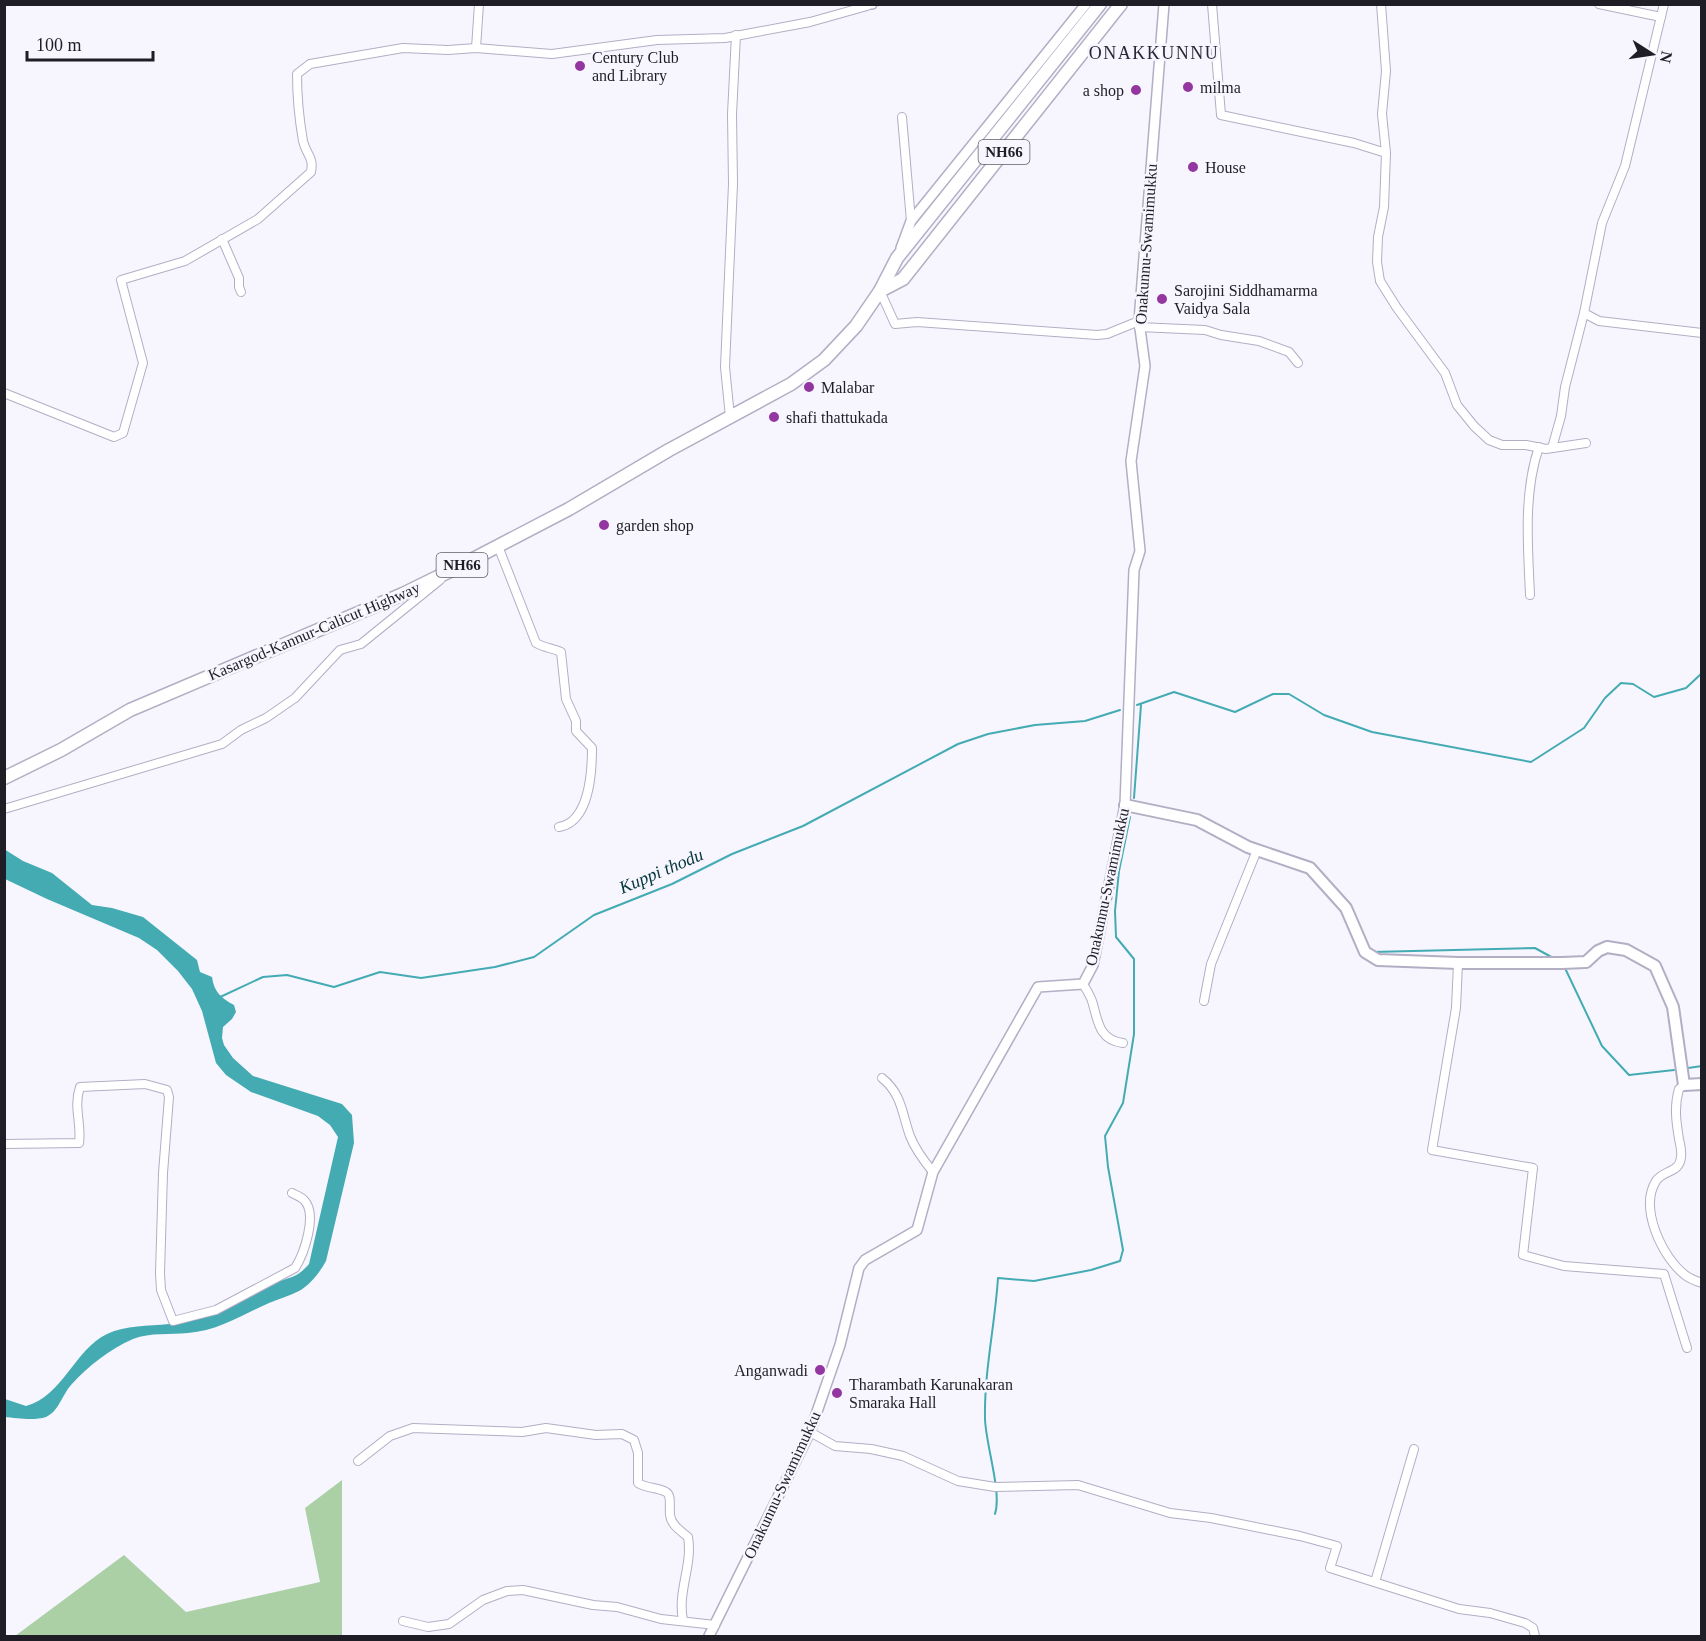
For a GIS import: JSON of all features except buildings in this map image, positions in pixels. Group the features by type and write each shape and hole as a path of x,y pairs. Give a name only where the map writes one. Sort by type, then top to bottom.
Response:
{"highway":[{"name":"Kasargod-Kannur-Calicut Highway","path":"4,778 61,750 130,710 403,594 456,568 569,509 669,450 791,384 824,360 856,326 880,291 897,258 1100,4"},
{"name":"Kasargod-Kannur-Calicut Highway","path":"880,291 903,279 1121,4"}],"main road":[{"path":"1125,805 1197,820 1257,850 1310,868 1346,908 1365,952 1378,960 1458,963 1586,962 1598,951 1607,947 1626,950 1655,966 1672,1007 1684,1085 1701,1084"}],"street":[{"path":"476,48 479,4"},
{"path":"897,258 911,221 1086,4"},
{"name":"Onakunnu-Swamimukku","path":"709,1636 810,1432 840,1345 859,1268 865,1260 917,1230 933,1172 1038,987 1083,984 1093,965 1125,805 1134,570 1140,551 1131,461 1145,366 1139,324 1164,4"},
{"path":"1212,4 1221,115 1386,153"},
{"path":"1381,4 1386,71 1382,114 1386,153 1384,207 1378,237 1377,262 1380,281 1445,373 1457,405 1489,440 1502,445 1551,448 1586,442"},
{"path":"1599,4 1661,17"},
{"path":"1551,448 1561,416 1565,387 1584,313 1602,223 1625,166 1664,4"},
{"path":"4,393 114,437 123,433 143,363 121,280 185,261 258,219 311,172 313,162 304,145 297,106 297,74 310,64 403,48 448,50 476,48 552,54 657,40 725,38 810,22 868,5"},
{"path":"730,417 725,367 733,184 732,114 736,35"},
{"path":"902,117 911,221"},
{"path":"222,239 239,278 241,292"},
{"path":"880,291 895,324 917,322 1097,335 1139,324 1205,330 1259,341 1290,352 1298,363"},
{"path":"1584,313 1599,321 1701,333"},
{"path":"1530,595 1528,550 1530,508 1533,467 1539,447"},
{"path":"498,546 536,643 561,652 566,699 576,721 576,731 592,748 585,801 579,814 568,825 559,827"},
{"path":"4,809 222,744 241,729 266,718 295,698 340,650 361,644 456,568"},
{"path":"1204,1001 1210,964 1257,850"},
{"path":"1458,963 1456,1008 1432,1150 1533,1168 1523,1256 1564,1266 1664,1274 1687,1348"},
{"path":"1083,984 1091,999 1097,1025 1102,1033 1116,1042 1123,1043"},
{"path":"882,1078 895,1091 911,1138 933,1172"},
{"path":"4,1144 79,1143 77,1095 80,1087 145,1084 167,1090 169,1097 163,1173 160,1273 161,1290 173,1321 216,1310 295,1268 302,1257 311,1215 306,1202 292,1193"},
{"path":"1684,1085 1679,1089 1676,1106 1681,1157 1678,1166 1658,1177 1652,1189 1651,1217 1659,1239 1673,1262 1685,1275 1701,1283"},
{"path":"358,1461 390,1436 413,1428 522,1432 546,1428 596,1435 622,1434 634,1440 638,1453 636,1468 638,1483 669,1495 670,1517 674,1525 688,1537 689,1557 680,1607 683,1620"},
{"path":"810,1432 835,1446 871,1449 903,1456 958,1481 995,1487 1078,1485 1170,1513 1211,1518 1337,1546 1330,1568 1459,1609 1490,1613 1525,1623 1533,1628 1535,1636"},
{"path":"1375,1582 1414,1449"},
{"path":"403,1621 429,1627 449,1624 483,1600 507,1591 523,1590 593,1605 617,1607 662,1619 715,1625"}],"green space":[{"path":"342,1480 342,1636 15,1636 124,1555 186,1612 320,1582 305,1508"}],"water":[{"path":"4,849 23,861 52,873 92,905 143,917 197,960 200,972 212,977 214,987 219,994 234,1005 236,1012 223,1027 222,1038 233,1058 253,1076 342,1104 352,1115 354,1143 326,1261 307,1285 295,1293 210,1329 199,1332 147,1335 124,1343 85,1371 71,1385 50,1414 36,1419 5,1417 5,1399 26,1406 39,1401 50,1393 96,1341 107,1334 129,1327 169,1324 198,1318 293,1277 304,1269 309,1264 338,1137 330,1125 318,1116 251,1092 226,1075 216,1063 202,1011 192,989 178,971 157,950 139,938 5,879"}],"waterway":[{"path":"1137,705 1174,692 1235,712 1273,694 1289,694 1324,715 1372,732 1531,762 1584,728 1605,698 1621,683 1633,684 1654,697 1686,688 1702,673"},
{"path":"1134,798 1141,705"},
{"name":"Kuppi thodu","path":"218,998 263,977 287,975 334,987 380,972 421,978 495,967 534,957 594,915 672,884 732,854 803,826 958,744 988,734 1035,725 1085,721 1120,710"},
{"path":"995,1514 997,1494 986,1430 985,1401 998,1278 1034,1281 1091,1270 1120,1261 1123,1250 1108,1167 1105,1136 1123,1103 1134,1034 1134,959 1116,937 1115,911 1119,871 1130,817"},
{"path":"1372,952 1535,948 1555,959"},
{"path":"1564,966 1602,1046 1629,1075 1674,1070"},
{"path":"1688,1068 1702,1066"}],"place":[{"name":"Century Club and Library","path":"580,66"},
{"name":"milma","path":"1188,87"},
{"name":"a shop","path":"1136,90"},
{"name":"House","path":"1193,167"},
{"name":"Sarojini Siddhamarma Vaidya Sala","path":"1162,299"},
{"name":"Malabar","path":"809,387"},
{"name":"shafi thattukada","path":"774,417"},
{"name":"garden shop","path":"604,525"},
{"name":"Anganwadi","path":"820,1370"},
{"name":"Tharambath Karunakaran Smaraka Hall","path":"837,1393"}],"district":[{"name":"ONAKKUNNU","path":"1154,53"}]}
